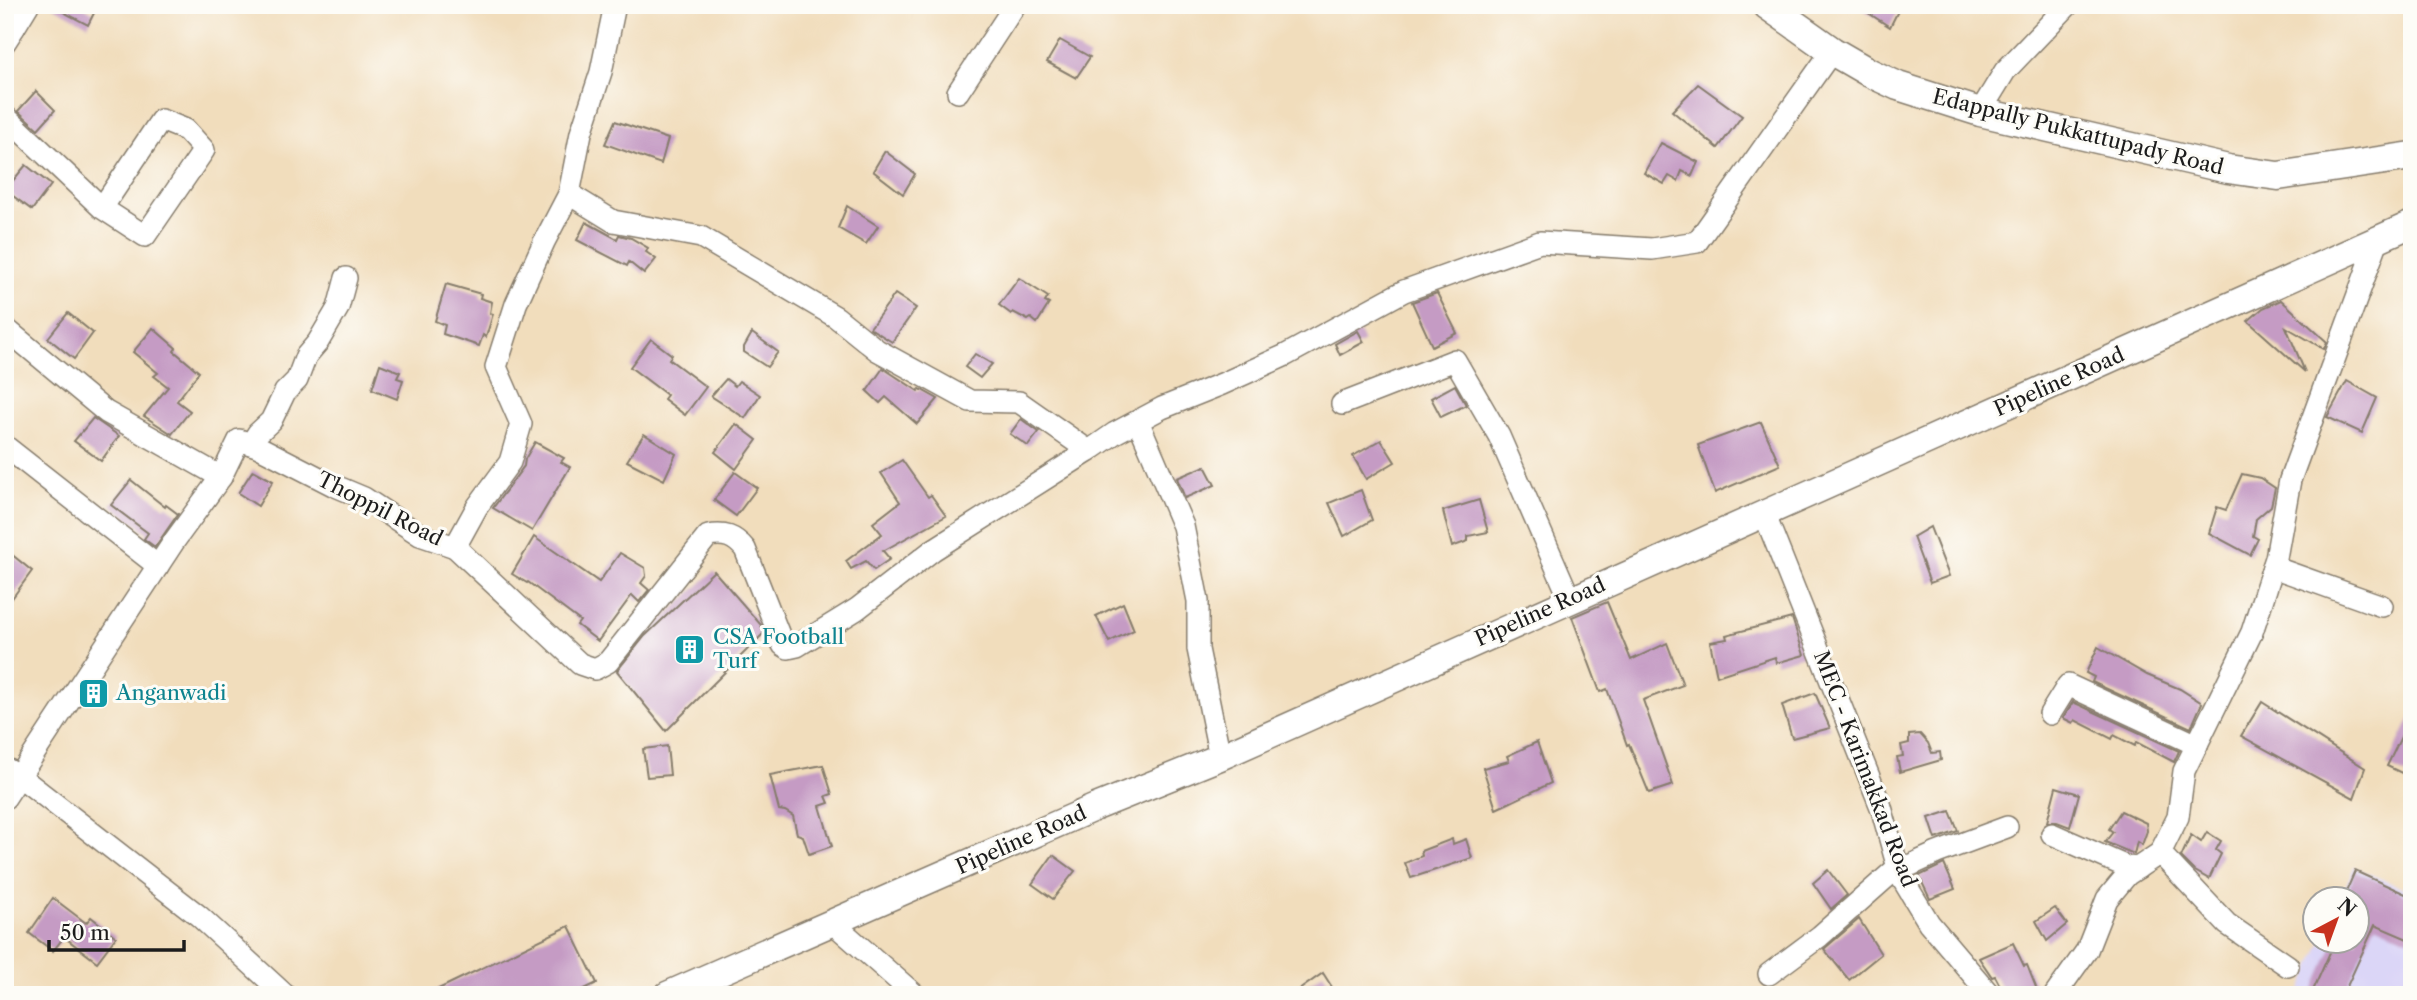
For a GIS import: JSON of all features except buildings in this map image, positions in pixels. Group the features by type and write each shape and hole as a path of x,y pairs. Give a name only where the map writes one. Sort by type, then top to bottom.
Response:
{"main road":[{"name":"Edappally Pukkattupady Road","path":"1768,5 1832,51 1870,73 1898,86 1980,112 2266,175 2299,174 2412,156"}],"street":[{"path":"8,30 28,5"},
{"name":"Thoppil Road","path":"251,444 364,498 420,535 455,547 477,507 510,462 521,424 496,367 516,304 569,194 581,133 601,72 615,5"},
{"path":"958,92 1015,5"},
{"path":"1980,112 2005,71 2068,5"},
{"path":"455,547 580,664 596,669 608,662 708,536 722,533 737,539 745,549 783,645 788,648 797,646 856,609 933,550 1138,421 1286,355 1404,291 1540,242 1652,249 1697,242 1832,51"},
{"path":"5,116 102,208 145,236 204,150 186,130 161,120 102,208"},
{"path":"569,194 613,221 701,237 836,317 877,350 970,401 1019,402 1089,451"},
{"name":"Pipeline Road","path":"667,995 1096,807 1220,757 2412,224"},
{"path":"2055,995 2087,950 2107,898 2127,875 2160,853 2178,817 2184,771 2252,632 2273,567 2290,480 2378,240"},
{"path":"5,798 12,772 76,694 158,566 221,477 239,440 251,444 258,433 268,426 285,392 297,380 306,356 318,342 338,308 346,278"},
{"path":"5,328 106,412 221,477"},
{"path":"1342,404 1455,359 1499,436 1570,599"},
{"path":"1138,421 1183,526 1198,601 1198,649 1220,757"},
{"path":"5,446 158,566"},
{"name":"MEC - Karimakkad Road","path":"1764,513 1881,807 1900,875 1929,923 1990,995"},
{"path":"2273,567 2382,606"},
{"path":"2050,714 2068,685 2197,745"},
{"path":"12,772 199,916 285,995"},
{"path":"1769,974 1820,936 1898,867 1911,865 2007,827"},
{"path":"2052,834 2127,867 2138,868"},
{"path":"2160,853 2227,924 2288,966"},
{"path":"833,923 915,995"}],"shaded area":[{"path":"2354,867 2412,892 2412,995 2299,995 2316,954 2372,954 2372,884 2346,884"}],"place":[{"name":"CSA Football Turf","path":"690,649"},
{"name":"Anganwadi","path":"93,693"}]}
